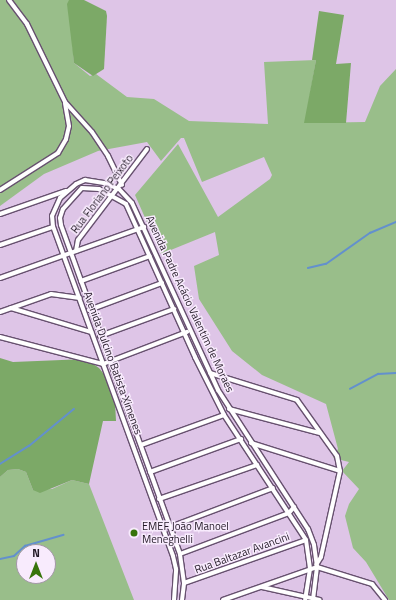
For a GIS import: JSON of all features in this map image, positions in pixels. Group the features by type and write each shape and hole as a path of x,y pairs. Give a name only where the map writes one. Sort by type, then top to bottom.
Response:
{"street":[{"path":"9,0 27,24 65,102 92,132 108,156 120,187"},
{"path":"0,190 58,153 66,139 69,126 65,102"},
{"name":"Rua Floriano Peixoto","path":"76,251 78,240 114,195 147,149"},
{"path":"0,214 66,190 85,180 120,187"},
{"name":"Avenida Padre Acácio Valentim de Moraes","path":"120,187 132,202 218,390 250,443 294,507 312,537 316,566 314,599"},
{"name":"Avenida Dulcino Batista Ximenes","path":"114,195 94,188 82,188 68,203 60,218 90,310 180,554 184,583 182,600"},
{"name":"Avenida Dulcino Batista Ximenes","path":"66,190 56,206 53,227 173,556 176,569 174,600"},
{"name":"Avenida Padre Acácio Valentim de Moraes","path":"114,195 126,204 224,415 306,540 310,569 305,599"},
{"path":"0,245 53,227"},
{"path":"0,278 144,227"},
{"path":"81,281 150,256"},
{"path":"84,311 162,282"},
{"path":"0,312 56,293 80,298"},
{"path":"11,308 91,332"},
{"path":"100,336 174,309"},
{"path":"0,337 103,364 191,331"},
{"path":"210,373 297,400 337,456 340,471 321,557 316,566 223,600"},
{"path":"212,392 218,390"},
{"path":"229,409 320,433"},
{"path":"141,445 224,415"},
{"path":"150,472 241,439"},
{"path":"245,445 250,443 340,471"},
{"path":"159,499 257,465"},
{"path":"170,527 273,488"},
{"path":"180,554 289,513 294,507"},
{"name":"Rua Baltazar Avancini","path":"184,583 306,540"},
{"path":"316,566 372,584 385,600"},
{"path":"262,586 305,599 320,600"}],"green space":[{"path":"0,0 69,0 74,63 90,76 96,74 127,97 154,99 189,121 268,124 264,62 316,60 305,123 365,122 380,86 396,69 396,600 389,600 366,562 353,548 345,516 349,504 359,489 342,471 349,462 333,458 338,449 326,404 262,375 232,351 199,299 194,266 219,255 215,232 161,254 135,195 178,144 218,217 270,179 272,175 264,157 202,182 184,138 181,138 161,161 147,142 98,151 44,174 0,206"},
{"path":"69,0 84,0 106,11 104,69 93,76 74,63 67,4"},
{"path":"319,11 344,15 336,64 351,63 346,123 304,123 316,60 312,60"},
{"path":"0,358 13,362 86,359 99,368 107,378 115,402 116,421 103,421 89,484 72,480 40,493 33,490 26,472 18,469 8,470 0,477"},
{"path":"18,469 26,472 33,490 52,489 72,480 89,484 134,600 0,600 0,477 8,470"}],"waterway":[{"path":"308,268 326,264 370,233 396,222"},
{"path":"350,389 378,374 396,373"},
{"path":"0,464 29,446 74,409"},
{"path":"0,559 14,556 25,546 63,535"}],"place":[{"name":"EMEF João Manoel Meneghelli","path":"134,533"}]}
